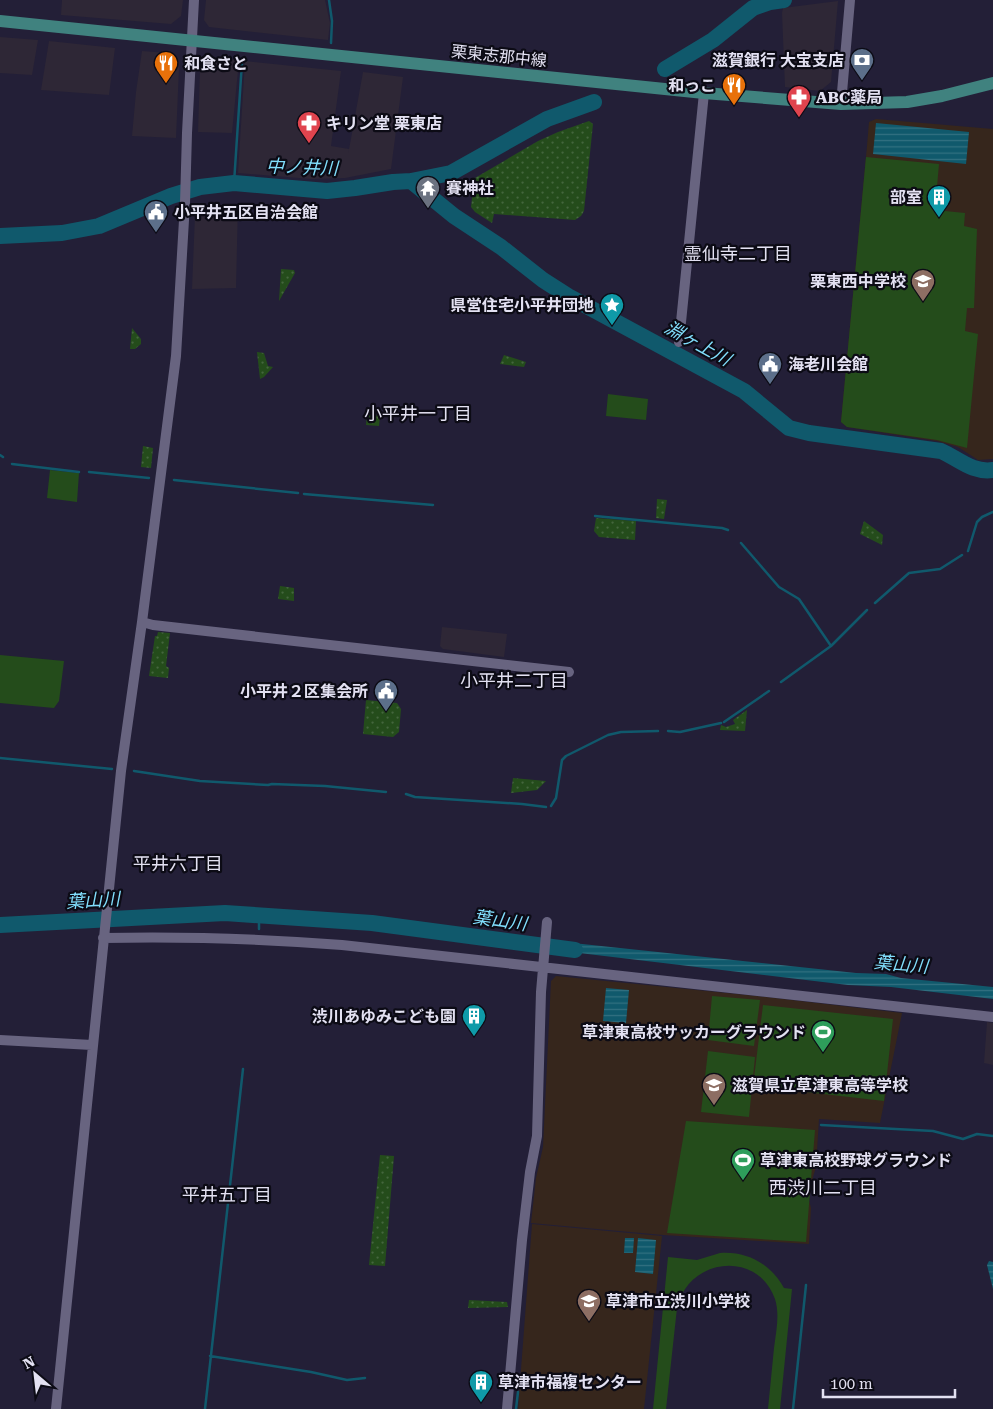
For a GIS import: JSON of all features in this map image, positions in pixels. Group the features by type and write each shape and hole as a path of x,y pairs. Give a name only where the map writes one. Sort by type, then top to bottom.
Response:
{"main road":[{"name":"栗東志那中線","path":"0,22 704,93 841,104 907,102 942,96 993,83"}],"street":[{"path":"56,1409 121,771 176,356 194,0"},
{"path":"841,104 850,0"},
{"path":"679,342 704,93"},
{"path":"142,622 153,625 284,641 568,672"},
{"path":"506,1409 522,1240 530,1172 537,1136 541,992 547,925"},
{"path":"104,938 262,939 342,945 544,964 993,1017"},
{"path":"0,1040 92,1046"}],"shaded area":[{"path":"62,0 183,0 181,16 171,24 61,15"},
{"path":"206,0 325,0 330,23 328,40 209,27 204,20"},
{"path":"838,1 831,82 820,91 785,87 783,8"},
{"path":"0,37 38,40 32,75 0,73"},
{"path":"49,41 115,48 109,95 41,90"},
{"path":"142,51 168,53 179,68 176,138 132,136"},
{"path":"215,58 239,60 232,133 198,132 200,70"},
{"path":"245,61 341,71 331,146 349,149 348,155 363,72 403,77 391,169 345,178 311,179 238,173"},
{"name":"栗東西中学校","path":"876,119 993,129 993,459 978,460 958,447 937,441 847,427 841,422 869,122"},
{"path":"238,204 236,288 192,289 195,215 218,206"},
{"path":"442,627 507,634 504,657 443,649 440,646"},
{"name":"滋賀県立草津東高等学校","path":"556,976 902,1013 880,1123 819,1119 816,1167 809,1200 811,1208 809,1244 663,1235 531,1223 536,1178 543,1147 551,981"},
{"path":"987,1022 993,1023 993,1065 984,1063"},
{"name":"草津市立渋川小学校","path":"532,1224 662,1236 644,1409 518,1409"}],"green space":[{"path":"589,121 593,124 584,211 581,216 575,220 494,214 492,223 475,212 471,207 475,178 538,141"},
{"name":"栗東西中学校","path":"866,157 939,164 935,210 965,213 964,226 977,229 974,308 967,308 965,331 978,334 967,448 937,440 847,427 841,422"},
{"path":"281,269 294,270 295,273 279,301"},
{"path":"132,328 141,339 141,344 135,349 130,349"},
{"path":"257,352 264,353 268,366 273,367 260,379"},
{"path":"504,355 526,362 524,367 500,364"},
{"path":"608,394 648,399 646,420 606,416"},
{"path":"367,414 380,416 379,426 366,425"},
{"path":"143,446 153,448 151,468 141,467"},
{"path":"50,470 79,473 77,502 47,498"},
{"path":"657,499 667,500 664,519 656,518"},
{"path":"596,518 636,521 635,540 599,537 594,531"},
{"path":"864,521 883,535 882,545 860,534"},
{"path":"280,586 294,588 294,601 278,599"},
{"path":"158,632 170,633 166,666 169,668 168,678 149,676 155,636 157,636"},
{"path":"0,655 64,661 59,701 54,708 0,703"},
{"path":"366,700 397,703 401,709 399,732 393,737 363,734"},
{"path":"747,710 745,731 720,730 721,725 726,727 735,724 733,720"},
{"path":"513,778 546,781 537,790 511,793"},
{"path":"712,996 760,1000 754,1046 708,1040"},
{"name":"草津東高校サッカーグラウンド","path":"763,1005 893,1019 884,1101 753,1086"},
{"path":"708,1051 755,1057 749,1117 701,1112"},
{"name":"草津東高校野球グラウンド","path":"686,1121 815,1130 806,1242 667,1233"},
{"path":"380,1155 394,1156 385,1266 369,1265"},
{"path":"720,1253 740,1254 757,1261 772,1272 784,1288 792,1289 780,1409 768,1409 777,1324 775,1299 766,1283 754,1272 739,1267 723,1266 708,1270 694,1278 684,1291 677,1308 666,1409 653,1409 668,1257 697,1260"},
{"path":"469,1300 507,1302 508,1307 468,1308"}],"water":[{"path":"876,123 969,132 966,164 873,154"},
{"path":"554,941 856,973 886,974 901,978 993,987 993,999 891,987 848,985 554,950"},
{"path":"606,988 629,990 626,1023 603,1021"},
{"path":"625,1238 634,1238 633,1253 624,1253"},
{"path":"638,1238 656,1240 653,1274 635,1272"},
{"path":"989,1261 993,1262 993,1289 987,1265"}],"waterway":[{"path":"329,0 332,21 331,43"},
{"name":"中ノ井川","path":"665,69 713,40 753,8 770,2 784,0"},
{"path":"234,183 242,62"},
{"name":"中ノ井川","path":"0,236 62,233 99,226 171,196 200,187 234,183 327,191 411,181 451,173 547,119 594,102"},
{"name":"淵ヶ上川","path":"411,181 454,216 501,247 543,280 568,296 744,391 789,428 809,433 941,451 966,465 979,469 993,470"},
{"path":"12,464 79,472"},
{"path":"89,472 149,478"},
{"path":"174,480 298,493"},
{"path":"304,494 433,505"},
{"path":"968,551 977,522 982,517 993,512"},
{"path":"595,516 728,530"},
{"path":"741,543 779,587 799,599 831,646 867,610"},
{"path":"875,603 909,573 940,569 962,555"},
{"path":"781,682 831,646"},
{"path":"724,722 769,691"},
{"path":"668,731 680,732 721,723"},
{"path":"551,806 556,798 562,760 566,756 608,735 621,732 658,731"},
{"path":"0,758 112,769"},
{"path":"134,771 200,781 325,786 386,792"},
{"path":"406,794 415,797 546,807"},
{"name":"葉山川","path":"0,925 225,913 372,923 575,950"},
{"path":"259,916 259,929"},
{"path":"205,1409 243,1069"},
{"path":"821,1125 933,1131 963,1139 977,1134 993,1136"},
{"path":"793,1409 806,1285"},
{"path":"210,1356 311,1372 347,1380 365,1378"},
{"path":"516,1409 518,1392"}],"place":[{"name":"滋賀銀行 大宝支店","path":"862,81"},
{"name":"和食さと","path":"166,84"},
{"name":"和っこ","path":"734,106"},
{"name":"ABC薬局","path":"799,118"},
{"name":"キリン堂 栗東店","path":"309,144"},
{"name":"賽神社","path":"428,209"},
{"name":"部室","path":"939,218"},
{"name":"小平井五区自治会館","path":"156,233"},
{"name":"栗東西中学校","path":"923,302"},
{"name":"県営住宅小平井団地","path":"612,326"},
{"name":"海老川会館","path":"770,385"},
{"name":"小平井２区集会所","path":"386,712"},
{"name":"渋川あゆみこども園","path":"474,1037"},
{"name":"草津東高校サッカーグラウンド","path":"823,1053"},
{"name":"滋賀県立草津東高等学校","path":"714,1106"},
{"name":"草津東高校野球グラウンド","path":"743,1181"},
{"name":"草津市立渋川小学校","path":"589,1322"},
{"name":"草津市福複センター","path":"481,1403"}],"district":[{"name":"霊仙寺二丁目","path":"738,253"},
{"name":"小平井一丁目","path":"418,413"},
{"name":"小平井二丁目","path":"514,680"},
{"name":"平井六丁目","path":"178,863"},
{"name":"西渋川二丁目","path":"823,1187"},
{"name":"平井五丁目","path":"227,1194"}]}
